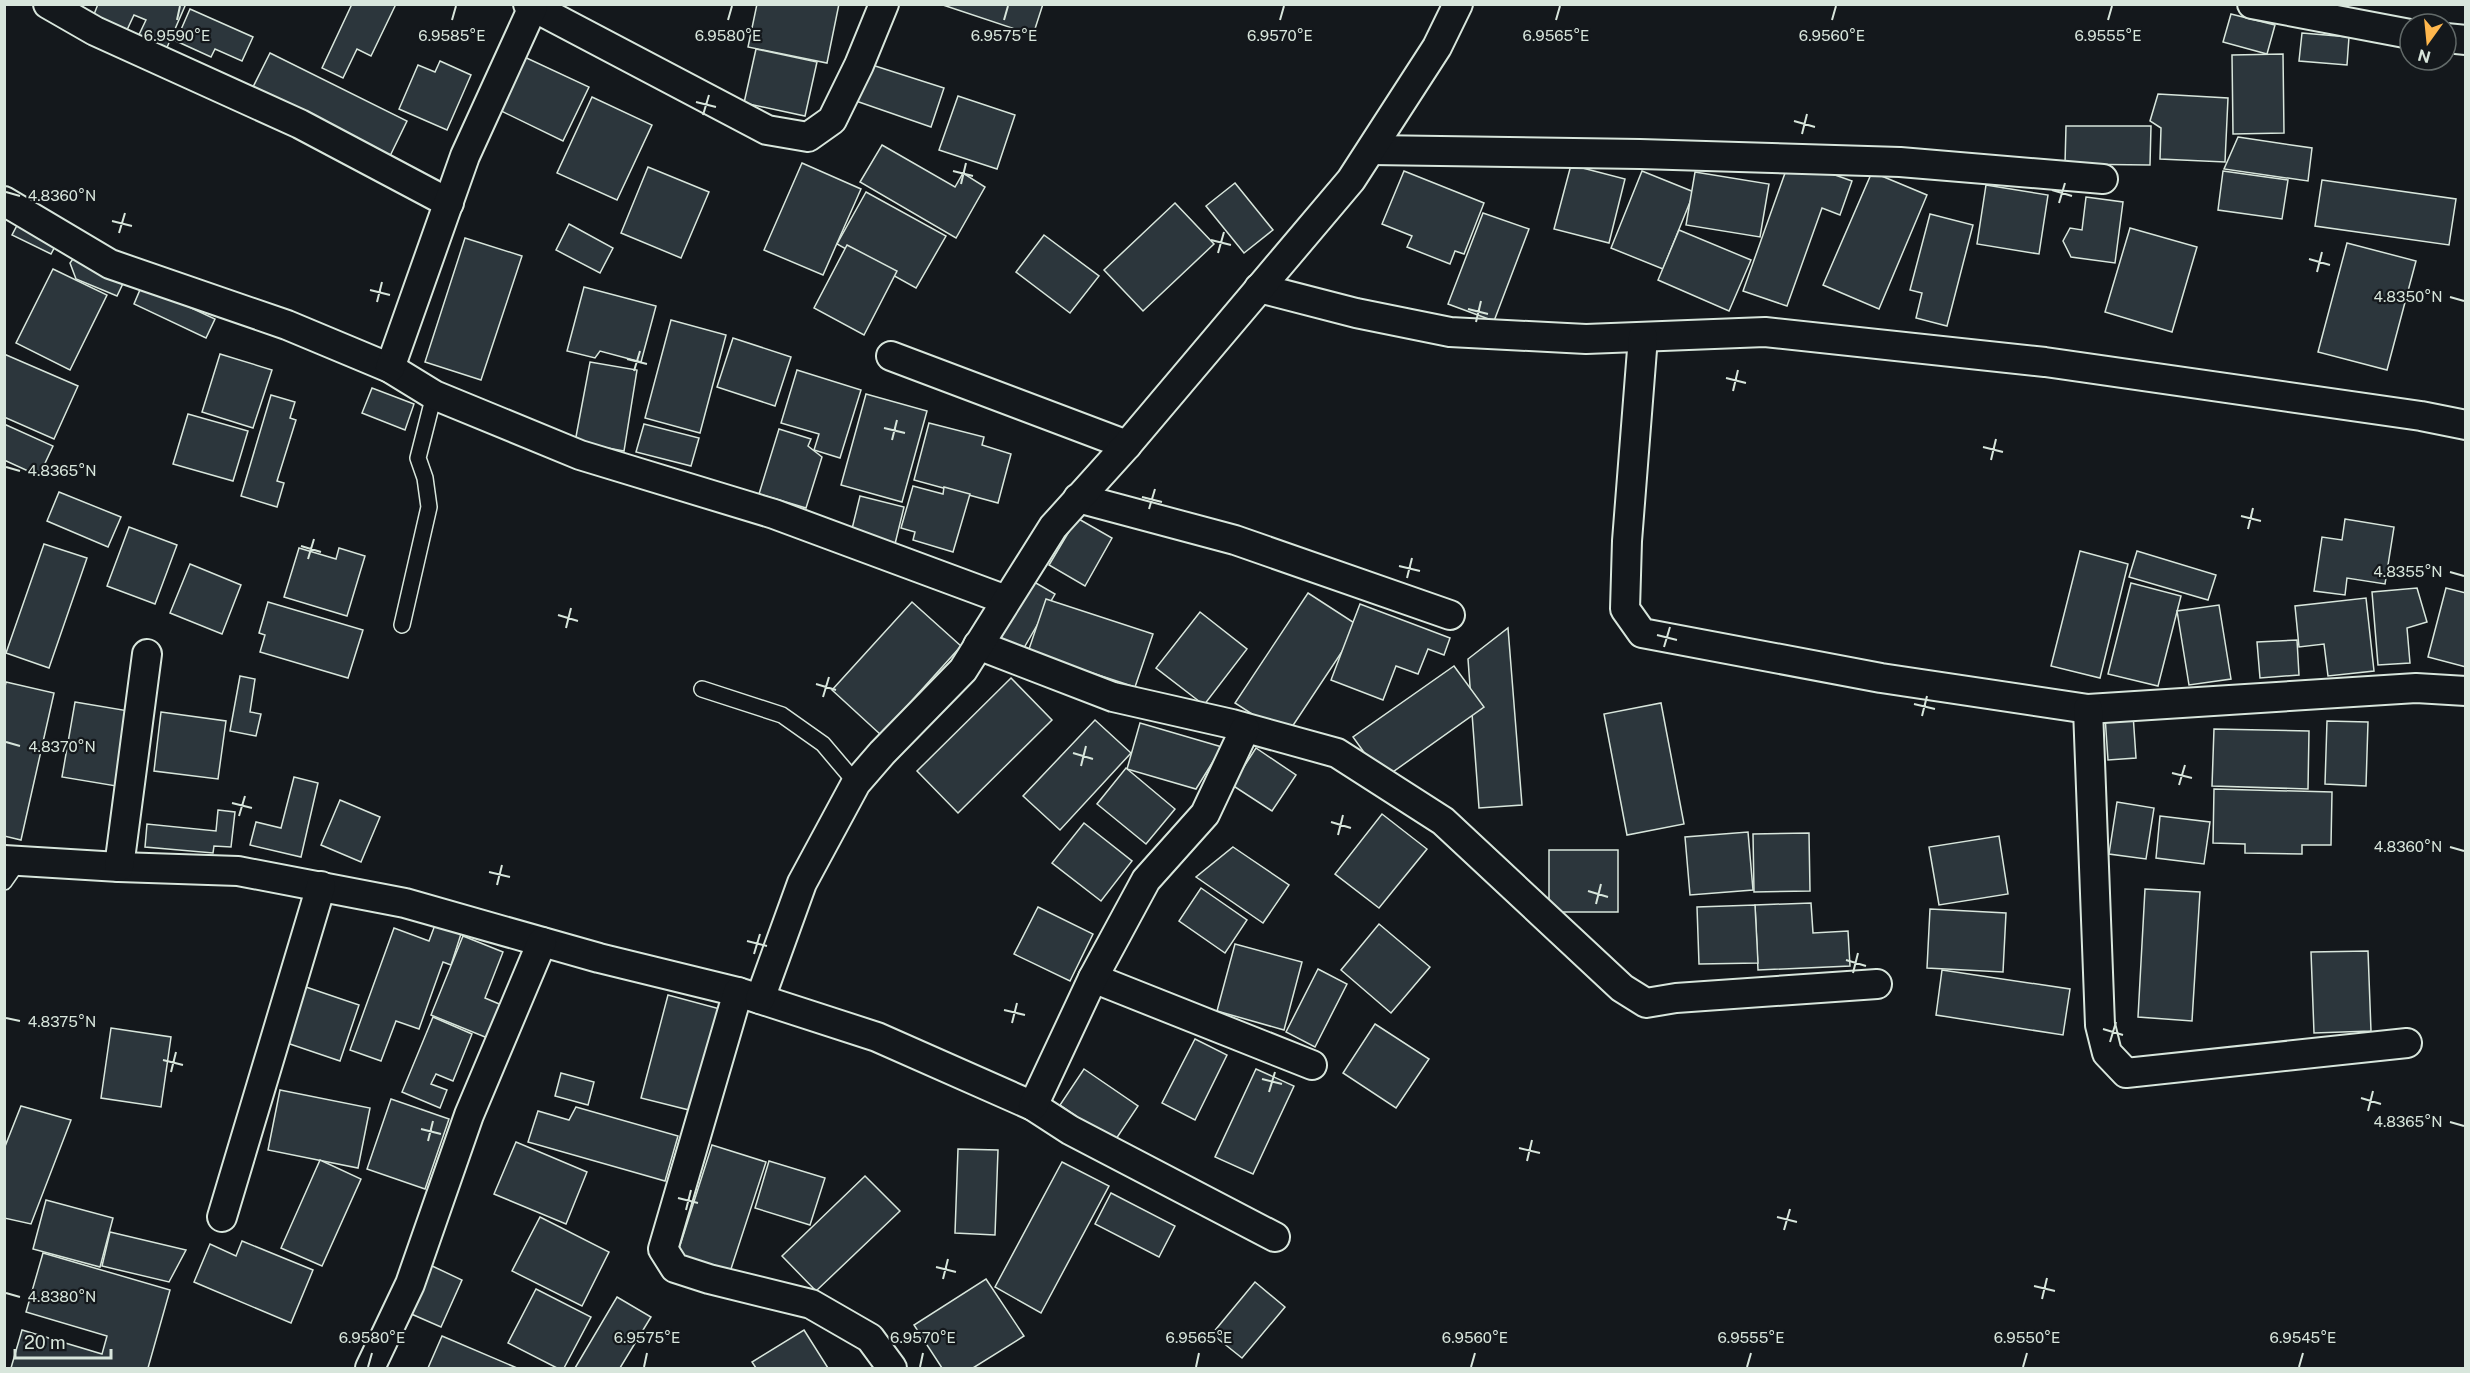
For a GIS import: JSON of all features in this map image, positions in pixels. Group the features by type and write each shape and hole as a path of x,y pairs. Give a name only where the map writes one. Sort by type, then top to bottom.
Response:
{"street":[{"path":"48,4 95,31 300,124 449,202"},
{"path":"390,368 465,156 530,6 767,130 808,137 832,120 860,65 884,4"},
{"path":"892,1368 870,1338 811,1304 709,1279 675,1268 663,1249 749,996 802,883 856,783 963,670 1053,527 1127,445 1351,180 1437,47 1458,4"},
{"path":"2252,4 2398,32"},
{"path":"1372,150 1640,154 1900,162 2103,179"},
{"path":"4,201 110,264 287,325 390,368 434,395 580,455 774,514 1006,600"},
{"path":"1259,288 1356,314 1450,332 1586,339 1765,332 2045,362 2421,416 2466,425"},
{"path":"1643,337 1627,541 1625,609 1642,633 1881,678 2088,709 2416,688 2466,691"},
{"path":"891,356 1127,445"},
{"path":"1078,498 1234,540 1450,615"},
{"path":"978,645 1113,697 1337,753 1443,820 1622,988 1646,1004 1676,998 1877,984"},
{"path":"119,867 147,654"},
{"path":"2088,709 2100,1025 2107,1053 2127,1073 2407,1043"},
{"path":"1033,1106 1093,978 1146,880 1205,814 1245,729"},
{"path":"9,868 119,867 238,871 405,903 542,942 749,996 877,1037 1033,1106 1070,1130 1275,1237"},
{"path":"222,1217 321,886"},
{"path":"370,1368 410,1284 470,1115 542,942"},
{"path":"1093,978 1312,1065"}],"lane":[{"path":"402,625 429,507 425,478 418,458 434,395"},
{"path":"702,689 782,715 823,744 856,783"}],"building":[{"path":"98,4 182,4 185,6 165,52 137,39 146,20 134,15 126,32 93,17"},
{"path":"352,4 396,4 371,56 357,49 343,78 322,68"},
{"path":"757,4 839,4 827,63 748,47"},
{"path":"940,4 1043,4 1033,35"},
{"path":"190,9 253,37 242,61 215,49 211,57 176,41"},
{"path":"2231,14 2275,25 2267,54 2223,42"},
{"path":"2302,33 2349,37 2347,65 2299,61"},
{"path":"756,49 817,62 805,116 744,103"},
{"path":"270,53 407,121 389,158 252,89"},
{"path":"518,54 589,87 563,141 493,107"},
{"path":"2283,54 2284,133 2233,134 2232,55"},
{"path":"440,61 471,75 447,130 399,109 418,65 435,72"},
{"path":"869,64 944,88 931,127 856,101"},
{"path":"2158,94 2228,98 2225,162 2160,159 2161,128 2150,121"},
{"path":"958,96 1015,115 997,169 939,150"},
{"path":"592,97 652,125 617,200 557,173"},
{"path":"2066,126 2151,126 2150,165 2065,164"},
{"path":"2238,137 2312,148 2308,181 2224,169"},
{"path":"882,145 955,187 963,173 985,187 956,238 860,182"},
{"path":"1790,159 1852,181 1840,215 1822,208 1787,306 1743,291"},
{"path":"802,163 861,189 823,275 764,250"},
{"path":"1571,165 1625,179 1609,243 1554,229"},
{"path":"648,167 709,192 681,258 621,233"},
{"path":"1404,171 1484,203 1464,254 1455,251 1450,264 1407,247 1412,236 1382,224"},
{"path":"1642,171 1694,192 1663,269 1611,248"},
{"path":"2223,171 2288,180 2282,219 2218,210"},
{"path":"1695,172 1769,184 1760,237 1686,225"},
{"path":"1872,172 1927,195 1879,309 1823,285"},
{"path":"2322,180 2456,199 2449,245 2315,226"},
{"path":"1235,183 1273,230 1244,253 1206,206"},
{"path":"1986,185 2048,195 2039,254 1977,244"},
{"path":"866,192 946,236 916,288 837,244"},
{"path":"2086,197 2123,202 2115,263 2071,257 2063,241 2070,228 2082,230"},
{"path":"1175,203 1214,244 1143,311 1104,270"},
{"path":"1483,213 1529,229 1494,321 1448,304"},
{"path":"1930,214 1973,225 1947,326 1916,318 1922,293 1910,290"},
{"path":"22,216 61,235 51,254 12,235"},
{"path":"569,224 613,248 600,273 556,250"},
{"path":"2130,228 2197,247 2172,332 2105,312"},
{"path":"1679,230 1751,260 1729,311 1658,280"},
{"path":"1044,235 1099,276 1070,313 1016,272"},
{"path":"465,238 522,256 481,380 425,362"},
{"path":"2347,243 2416,261 2387,370 2318,352"},
{"path":"847,245 897,271 864,335 814,308"},
{"path":"80,249 127,275 117,296 76,279 70,263"},
{"path":"53,269 107,295 70,370 16,343"},
{"path":"142,285 215,319 206,338 134,304"},
{"path":"584,287 656,306 641,362 600,351 595,358 567,351"},
{"path":"671,320 726,335 700,433 645,418"},
{"path":"733,338 791,357 775,406 717,387"},
{"path":"4,354 78,386 54,439 4,417"},
{"path":"220,354 272,370 253,428 202,412"},
{"path":"590,362 637,370 624,451 575,442"},
{"path":"797,370 861,390 840,458 814,450 819,434 781,423"},
{"path":"372,388 414,404 405,430 362,413"},
{"path":"866,394 927,411 902,502 841,485"},
{"path":"271,395 295,402 290,418 296,420 277,481 284,483 277,507 241,496"},
{"path":"188,414 248,431 233,481 173,464"},
{"path":"929,423 984,437 982,445 1011,454 998,503 914,480"},
{"path":"4,424 53,446 39,476 4,460"},
{"path":"644,424 699,438 691,466 636,452"},
{"path":"779,429 811,439 808,446 822,457 806,508 759,494"},
{"path":"913,486 943,494 944,487 970,494 953,552 913,540 915,532 901,528"},
{"path":"59,492 121,517 108,547 47,521"},
{"path":"860,496 904,507 895,544 851,533"},
{"path":"1077,518 1112,538 1085,586 1049,565"},
{"path":"2345,519 2394,527 2385,584 2347,578 2345,595 2314,591 2322,537 2342,540"},
{"path":"129,527 177,545 155,604 107,586"},
{"path":"44,544 87,558 49,668 6,653"},
{"path":"299,548 336,559 339,548 365,556 347,616 284,597"},
{"path":"2080,551 2128,564 2100,678 2051,666"},
{"path":"2137,551 2216,575 2208,600 2129,577"},
{"path":"190,564 241,585 222,634 170,613"},
{"path":"1029,579 1055,594 1021,653 995,638"},
{"path":"2131,583 2181,596 2158,686 2108,674"},
{"path":"2417,588 2427,622 2407,628 2410,663 2378,665 2372,592"},
{"path":"2446,588 2466,593 2466,667 2428,657"},
{"path":"1308,593 1359,626 1286,736 1235,703"},
{"path":"2366,598 2374,671 2328,676 2324,644 2299,647 2295,606"},
{"path":"1046,599 1153,634 1135,687 1028,652"},
{"path":"268,602 363,630 348,678 260,652 265,635 259,633"},
{"path":"912,602 961,646 881,735 832,690"},
{"path":"1360,604 1450,638 1444,655 1428,649 1418,674 1396,666 1383,700 1331,680"},
{"path":"2219,605 2231,679 2189,685 2177,611"},
{"path":"1200,612 1247,649 1204,705 1156,668"},
{"path":"1508,628 1522,805 1479,808 1468,659"},
{"path":"2297,640 2299,675 2260,678 2257,642"},
{"path":"1454,666 1484,707 1383,779 1353,737"},
{"path":"240,676 255,679 250,712 261,714 256,736 230,731"},
{"path":"1011,678 1052,720 958,813 917,771"},
{"path":"6,682 54,693 21,840 4,836 4,691"},
{"path":"75,702 129,711 116,786 62,777"},
{"path":"1661,703 1684,824 1627,835 1604,714"},
{"path":"161,712 226,721 218,779 154,771"},
{"path":"2133,714 2136,758 2108,760 2105,716"},
{"path":"1095,720 1131,753 1060,830 1023,796"},
{"path":"2327,721 2368,722 2366,786 2325,784"},
{"path":"1140,723 1222,747 1196,789 1127,769"},
{"path":"2214,729 2309,731 2308,789 2212,786"},
{"path":"1256,748 1296,775 1272,811 1232,785"},
{"path":"1126,768 1175,809 1146,844 1097,804"},
{"path":"294,777 318,783 301,857 250,845 256,822 281,828"},
{"path":"2214,789 2332,792 2331,845 2302,845 2302,854 2245,853 2245,844 2213,843"},
{"path":"340,800 380,817 361,862 321,845"},
{"path":"2117,802 2154,808 2146,859 2109,854"},
{"path":"218,810 235,812 231,847 214,846 213,853 145,847 147,824 216,831"},
{"path":"1382,814 1427,849 1379,908 1335,874"},
{"path":"2160,816 2210,822 2204,864 2156,858"},
{"path":"1084,823 1132,861 1101,901 1052,863"},
{"path":"1748,832 1753,890 1690,895 1685,837"},
{"path":"1809,833 1810,891 1754,892 1753,834"},
{"path":"1999,836 2008,894 1939,905 1929,847"},
{"path":"1233,847 1289,885 1263,923 1196,877"},
{"path":"1549,850 1618,850 1618,912 1549,912"},
{"path":"1201,888 1247,920 1225,953 1179,921"},
{"path":"2145,889 2200,892 2192,1021 2138,1017"},
{"path":"1811,903 1813,933 1848,931 1850,966 1758,970 1755,905"},
{"path":"1755,905 1758,963 1699,964 1697,907"},
{"path":"1038,907 1093,934 1070,981 1014,954"},
{"path":"1930,909 2006,913 2003,972 1927,968"},
{"path":"1379,924 1430,967 1391,1013 1341,970"},
{"path":"435,925 461,934 451,965 443,962 419,1029 396,1021 381,1061 350,1050 394,928 429,941"},
{"path":"463,936 503,952 485,998 504,1006 490,1039 431,1015"},
{"path":"1235,944 1302,962 1284,1030 1217,1011"},
{"path":"2368,951 2371,1031 2314,1033 2311,952"},
{"path":"1318,969 1347,984 1315,1047 1286,1032"},
{"path":"1942,970 2070,989 2063,1035 1936,1015"},
{"path":"303,986 359,1005 340,1061 284,1042"},
{"path":"668,995 720,1009 693,1111 641,1098"},
{"path":"433,1017 472,1034 453,1081 436,1074 431,1084 447,1090 440,1108 402,1092"},
{"path":"1375,1024 1429,1059 1396,1108 1343,1073"},
{"path":"111,1028 171,1037 161,1107 101,1098"},
{"path":"1195,1039 1227,1055 1195,1120 1162,1103"},
{"path":"1084,1069 1138,1106 1114,1142 1060,1105"},
{"path":"1256,1069 1294,1086 1253,1174 1215,1157"},
{"path":"561,1073 594,1082 588,1105 555,1096"},
{"path":"280,1090 370,1108 358,1168 268,1150"},
{"path":"391,1099 449,1119 425,1189 367,1169"},
{"path":"21,1106 71,1120 31,1224 4,1218 4,1149"},
{"path":"576,1107 678,1136 665,1181 528,1142 538,1111 569,1120"},
{"path":"516,1142 587,1172 566,1224 494,1194"},
{"path":"712,1145 766,1162 729,1275 676,1258"},
{"path":"958,1149 998,1150 995,1235 955,1233"},
{"path":"320,1160 361,1179 322,1266 281,1248"},
{"path":"769,1161 825,1178 810,1225 755,1208"},
{"path":"1062,1162 1109,1186 1041,1313 995,1287"},
{"path":"865,1176 900,1211 816,1291 782,1256"},
{"path":"1111,1193 1175,1226 1159,1257 1095,1224"},
{"path":"46,1200 113,1218 100,1267 33,1249"},
{"path":"540,1217 609,1252 582,1306 512,1271"},
{"path":"110,1232 186,1250 169,1282 102,1266"},
{"path":"242,1241 313,1270 291,1323 194,1282 210,1244 236,1256"},
{"path":"43,1253 170,1290 148,1368 11,1368 22,1330 102,1354 107,1336 26,1312"},
{"path":"430,1265 462,1280 441,1327 409,1313"},
{"path":"986,1279 1024,1336 973,1368 942,1368 914,1325"},
{"path":"1255,1282 1285,1307 1242,1358 1212,1334"},
{"path":"536,1289 591,1317 564,1368 557,1368 508,1343"},
{"path":"617,1297 651,1317 620,1368 575,1368"},
{"path":"804,1330 828,1368 756,1368 752,1362"},
{"path":"442,1336 517,1368 428,1368"}]}
